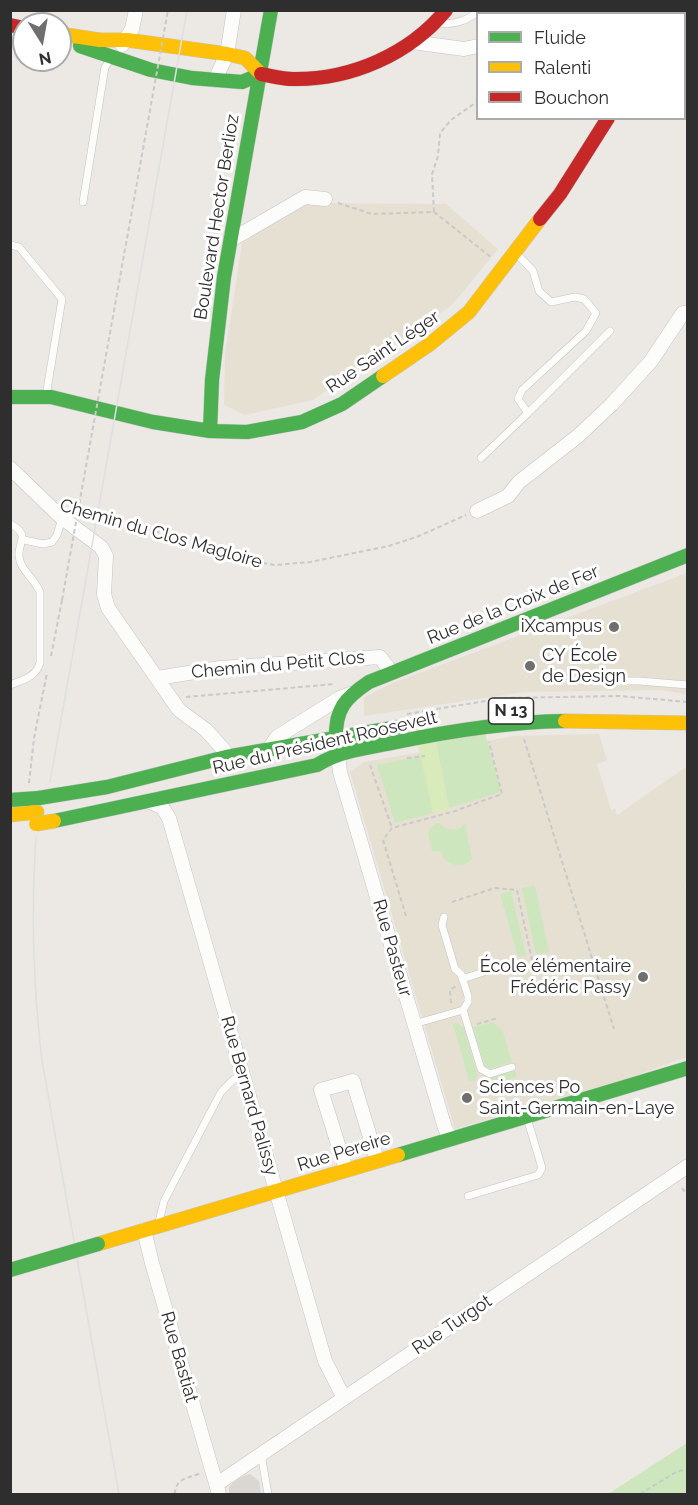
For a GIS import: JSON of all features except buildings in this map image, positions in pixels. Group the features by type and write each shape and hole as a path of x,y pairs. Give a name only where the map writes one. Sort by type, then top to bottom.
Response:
{"street":[{"path":"113,56 127,40 136,10"},
{"path":"215,80 227,54 234,10"},
{"name":"Boulevard Hector Berlioz","path":"210,431 212,380 224,276 271,10"},
{"path":"72,44 151,70 192,78 242,82 261,74 295,80 327,76 368,66 412,42 446,11"},
{"path":"72,36 100,40 127,40 227,54 245,58 261,74"},
{"path":"412,42 464,49 476,46"},
{"name":"Rue Saint Léger","path":"10,397 45,397 153,422 210,431 262,434 302,422 342,404 450,329 469,312 560,194 607,120"},
{"path":"231,236 236,237 305,197 325,199"},
{"path":"477,511 508,496 519,482 578,436 612,405 651,361 686,310"},
{"path":"10,468 62,518 102,547 106,556 104,594 108,608 179,710 206,730 224,750 226,757"},
{"name":"Rue de la Croix de Fer","path":"267,752 277,737 338,699 349,688 687,555"},
{"name":"Chemin du Petit Clos","path":"157,678 220,668 380,657 391,672"},
{"name":"Rue de la Croix de Fer","path":"333,757 336,739 335,722 349,688"},
{"name":"N 13","path":"468,715 512,711 611,709 687,712"},
{"name":"Rue du Président Roosevelt","path":"10,826 36,824 55,807 116,785 226,757 336,739 409,719"},
{"name":"Rue du Président Roosevelt","path":"55,807 150,801 317,765 333,757 410,739 516,723 582,721 687,723"},
{"path":"10,800 35,800 55,807 122,793 177,775 267,752"},
{"path":"13,813 111,801 315,755 333,757"},
{"name":"Rue Pasteur","path":"333,757 340,772 445,1128 450,1138"},
{"path":"13,813 35,800"},
{"name":"Rue Bernard Palissy","path":"150,801 162,807 169,818 325,1361 344,1398"},
{"name":"Rue Pereire","path":"10,1270 687,1068"},
{"path":"346,1170 321,1090 352,1081 377,1161"},
{"name":"Rue Turgot","path":"218,1489 261,1455 687,1166"},
{"name":"Rue Bastiat","path":"144,1230 218,1489"}],"lane":[{"path":"446,11 452,11"},
{"path":"436,22 460,23 476,14"},
{"path":"83,202 105,67 113,56"},
{"path":"10,245 19,247 62,299 45,397"},
{"path":"511,256 533,271 538,291 551,302 575,297 584,299 596,313 586,330 522,390 518,399 528,413"},
{"path":"481,458 610,331"},
{"path":"24,540 43,544 52,542 57,535 62,518"},
{"path":"10,524 21,532 24,540 19,556 22,567 38,585 40,592 40,663 38,670 33,676 10,685"},
{"path":"583,681 639,681 687,685"},
{"path":"414,1024 463,1010 468,1002 461,974 455,969 442,925 444,917"},
{"path":"463,981 509,964"},
{"path":"463,1010 481,1070 490,1074 512,1067"},
{"path":"158,1226 164,1201 221,1092 242,1075"},
{"path":"468,1196 538,1174 542,1168 526,1116"},
{"path":"261,1455 268,1494"}],"path":[{"path":"50,657 168,10"},
{"path":"434,212 432,174 438,156 440,133 451,120 476,102"},
{"path":"325,199 372,214 434,212 494,260 497,255 511,256"},
{"name":"Chemin du Clos Magloire","path":"46,502 60,503 115,518 243,561 275,565 310,562 389,546 477,511"},
{"path":"35,800 34,738 48,669"},
{"path":"171,698 349,688"},
{"path":"409,719 503,698 619,696 687,702"},
{"path":"516,723 523,736 614,1029"},
{"path":"406,916 383,840 392,828 459,810 502,794 487,733"},
{"path":"370,764 392,828"},
{"path":"452,902 495,888 517,890 532,960"},
{"path":"450,1007 450,990 463,981"},
{"path":"468,1026 498,1018"},
{"path":"175,1494 176,1485 180,1480 212,1469"},
{"path":"640,1494 676,1472 687,1469"}],"shaded area":[{"path":"306,203 446,204 498,249 452,305 313,400 245,415 224,405 225,354 242,243"},
{"name":"iXcampus","path":"687,573 687,694 661,690 525,692 364,716 364,697 395,682"},
{"path":"599,734 607,760 597,764 611,810 615,809 617,815 687,766 688,886 685,886 688,897 687,1057 628,1078 455,1129 350,772 364,762 514,736"},
{"path":"250,1474 259,1481 261,1494 229,1494 229,1487 233,1483"}],"green space":[{"path":"485,733 501,792 449,808 436,742"},
{"path":"436,742 449,809 433,813 418,745"},
{"path":"421,756 433,813 395,823 377,765"},
{"path":"439,823 445,828 456,830 465,823 472,859 469,862 462,865 450,863 443,858 441,851 432,852 428,833 433,825"},
{"path":"535,885 549,952 536,954 522,888"},
{"path":"511,891 526,955 518,957 500,894"},
{"path":"493,1022 503,1032 512,1062 490,1069 485,1066 473,1027"},
{"path":"457,1023 464,1028 477,1074 476,1080 469,1081 453,1024"},
{"path":"515,1070 517,1077 484,1087 482,1080"},
{"path":"687,1443 687,1494 608,1494"}],"tram line":[{"path":"50,782 187,10"},
{"path":"36,836 34,949 42,1061 119,1494"}],"traffic: fast":[{"path":"210,431 212,380 224,277 271,10"},
{"path":"80,46 151,70 192,78 242,82 261,74"},
{"path":"10,397 51,397 153,422 210,431 247,432 302,422 342,404 383,376"},
{"path":"336,739 337,720 343,705 369,682 688,555"},
{"path":"54,821 317,765 344,753 373,747 478,728 565,721"},
{"path":"57,795 107,787 226,757 398,727"},
{"path":"39,798 57,795"},
{"path":"10,800 39,798"},
{"path":"398,1155 688,1068"},
{"path":"54,1257 98,1244"},
{"path":"10,1270 54,1257"}],"traffic: slow":[{"path":"72,36 100,40 127,40 227,54 245,58 261,74"},
{"path":"383,376 430,344 469,312 540,219"},
{"path":"565,721 688,723"},
{"path":"10,815 37,812"},
{"path":"36,824 54,821"},
{"path":"98,1244 398,1155"}],"traffic: jam":[{"path":"261,74 289,79 315,78 357,69 397,51 431,26 446,10"},
{"path":"540,219 560,194 607,120"}],"place":[{"name":"iXcampus","path":"614,627"},
{"name":"CY École de Design","path":"530,666"},
{"name":"École élémentaire Frédéric Passy","path":"643,977"},
{"name":"Sciences Po Saint-Germain-en-Laye","path":"467,1098"}]}
